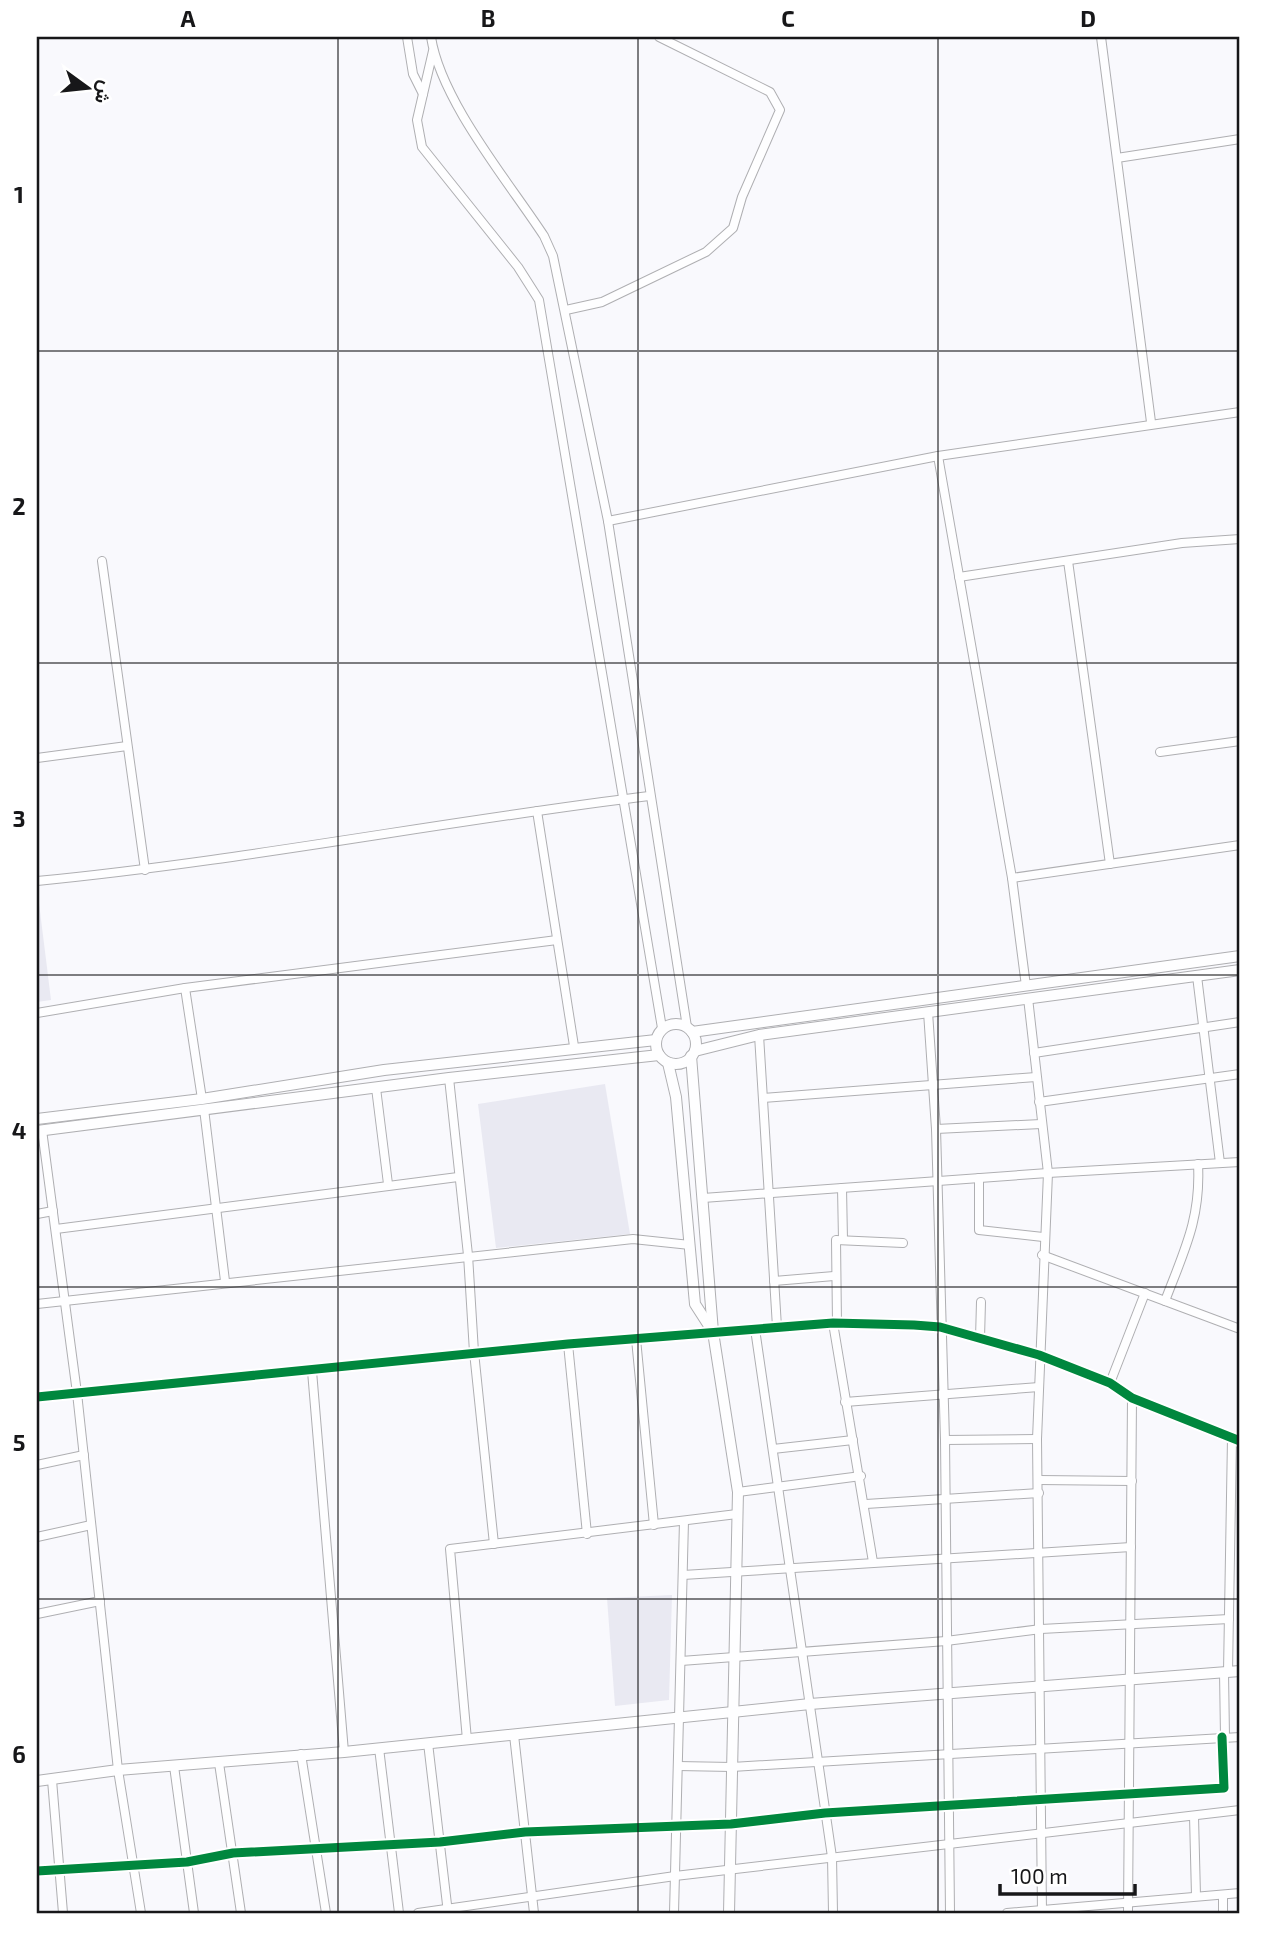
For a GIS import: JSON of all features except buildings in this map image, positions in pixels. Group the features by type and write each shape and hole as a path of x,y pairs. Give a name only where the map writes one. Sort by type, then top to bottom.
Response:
{"street":[{"path":"407,37 413,74 423,94"},
{"path":"431,37 433,51 454,101 544,236 553,256 608,521 649,796 690,1029 713,1332 738,1492 729,1913"},
{"path":"566,310 602,302 706,252 719,242 733,228 742,197 780,110 770,92 659,37"},
{"path":"1101,37 1151,422"},
{"path":"433,51 417,120 422,146 518,267 540,300 626,798 662,1028 656,1040 659,1055 668,1062 681,1063 693,1054 758,1035 1240,970"},
{"path":"1117,158 1240,139"},
{"path":"608,521 938,456 1151,422 1240,412"},
{"path":"938,456 1012,878 1026,986"},
{"path":"959,577 1182,544 1240,539"},
{"path":"102,561 145,870"},
{"path":"1068,561 1110,864"},
{"path":"1160,752 1240,741"},
{"path":"37,758 127,746"},
{"path":"37,881 145,870 649,796"},
{"path":"537,811 574,1046"},
{"path":"1012,878 1240,845"},
{"path":"37,1013 186,988 557,940"},
{"path":"662,1028 675,1023 690,1029 1240,956"},
{"path":"1197,976 1220,1163"},
{"path":"186,988 218,1209 225,1281"},
{"path":"1028,998 1048,1172 1042,1255 1037,1439 1042,1911"},
{"path":"929,1012 936,1129 945,1440 950,1913"},
{"path":"1034,1052 1240,1022"},
{"path":"758,1035 777,1327"},
{"path":"141,1913 118,1770 77,1393 56,1229 39,1131 384,1070 574,1046 656,1040"},
{"path":"37,1119 376,1088 659,1055"},
{"path":"668,1062 676,1097 695,1304 713,1332"},
{"path":"1039,1102 1240,1074"},
{"path":"763,1098 1036,1077"},
{"path":"449,1078 494,1544"},
{"path":"376,1088 388,1184"},
{"path":"936,1129 1041,1124"},
{"path":"703,1198 1048,1172 1240,1162"},
{"path":"1165,1301 1195,1221 1200,1197 1198,1164"},
{"path":"56,1229 458,1177"},
{"path":"979,1178 979,1230 1043,1237"},
{"path":"842,1188 843,1240"},
{"path":"37,1214 52,1211"},
{"path":"37,1304 225,1281 633,1239 690,1245"},
{"path":"873,1562 866,1504 845,1402 835,1323 836,1240 902,1243"},
{"path":"1042,1255 1240,1329"},
{"path":"774,1281 835,1276"},
{"path":"1110,1383 1144,1293"},
{"path":"980,1338 981,1302"},
{"path":"37,1397 313,1371 474,1352 835,1323 940,1327 1039,1355 1110,1383 1132,1398 1236,1440 1223,1737 1224,1788 825,1813 731,1824 525,1832 440,1842 233,1853 187,1862 37,1871"},
{"path":"755,1329 832,1857 833,1913"},
{"path":"636,1339 654,1525"},
{"path":"568,1344 587,1534"},
{"path":"313,1371 344,1752"},
{"path":"845,1402 942,1392 1039,1387"},
{"path":"1128,1913 1132,1398"},
{"path":"945,1440 1037,1439"},
{"path":"773,1449 853,1440"},
{"path":"37,1465 84,1455"},
{"path":"738,1492 778,1489 861,1476"},
{"path":"1039,1480 1132,1481"},
{"path":"866,1504 1039,1493"},
{"path":"467,1740 450,1549 737,1514"},
{"path":"674,1913 684,1521"},
{"path":"37,1537 91,1525"},
{"path":"683,1575 1131,1547"},
{"path":"37,1614 100,1601"},
{"path":"681,1661 946,1641 1041,1629 1129,1627 1229,1619"},
{"path":"37,1781 118,1770 344,1752 810,1704 1240,1671"},
{"path":"514,1735 534,1913"},
{"path":"678,1766 732,1767 1240,1737"},
{"path":"428,1743 448,1911"},
{"path":"380,1748 399,1913"},
{"path":"301,1754 326,1913"},
{"path":"219,1763 241,1913"},
{"path":"174,1766 194,1913"},
{"path":"52,1780 63,1913"},
{"path":"418,1913 448,1911 730,1869 1041,1831 1240,1811"},
{"path":"1194,1816 1196,1896"},
{"path":"1007,1913 1240,1893"},
{"path":"1223,1895 1223,1913"}],"shaded area":[{"path":"37,887 51,1000 37,1002"},
{"path":"605,1084 630,1234 496,1248 478,1104"},
{"path":"672,1595 669,1700 615,1706 607,1598"}],"cycle path":[{"path":"37,1397 568,1344 833,1323 914,1325 940,1327 1039,1355 1110,1383 1132,1398 1240,1441"},
{"path":"37,1871 187,1862 233,1853 440,1842 525,1832 731,1824 825,1813 1224,1788 1222,1737"}]}
